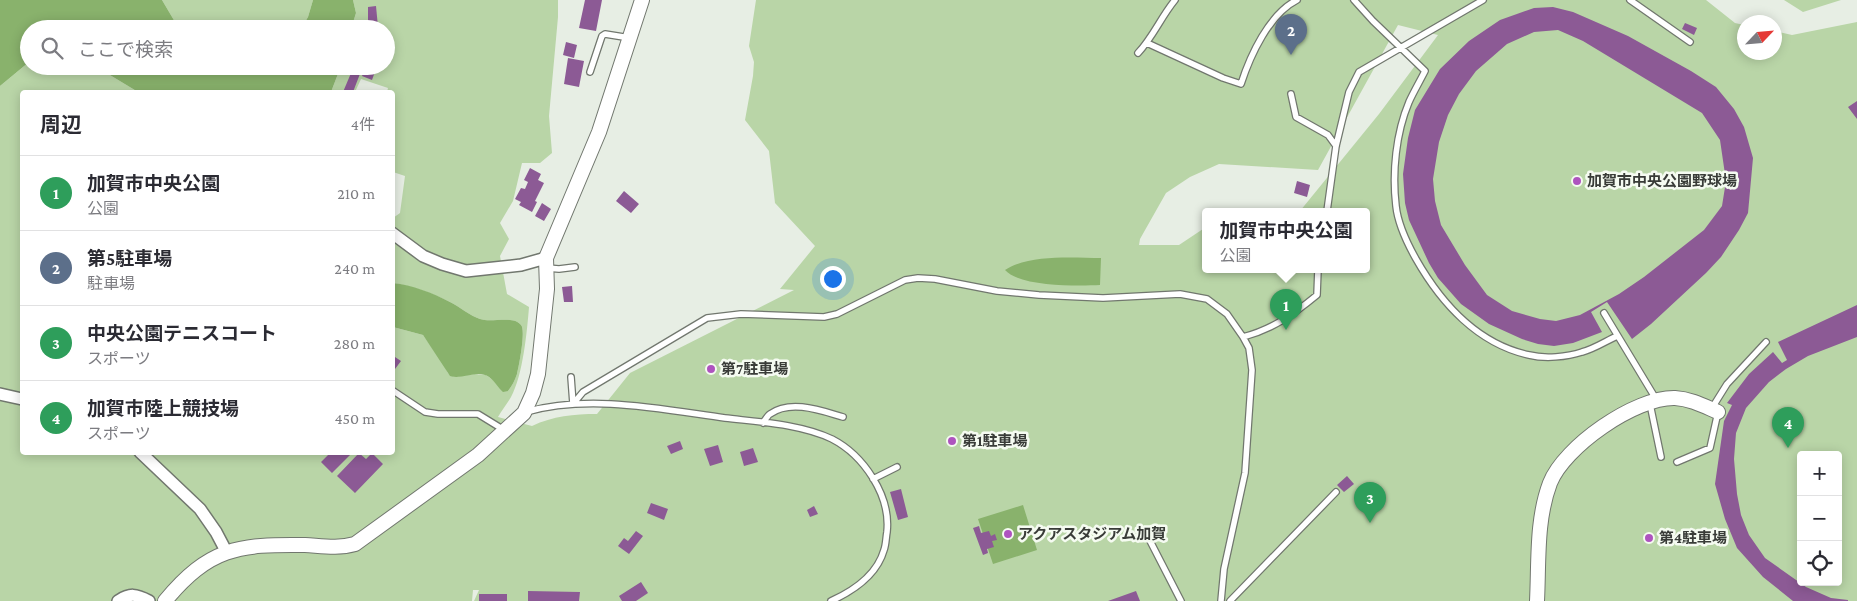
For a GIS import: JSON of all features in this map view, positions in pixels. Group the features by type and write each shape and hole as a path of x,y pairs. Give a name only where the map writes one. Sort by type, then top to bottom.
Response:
{"street":[{"path":"165,601 187,576 226,551 265,545 339,548 355,544 478,455 505,432 524,412 533,393 538,374 547,289 546,263 599,132 642,0"},
{"path":"395,235 423,256 442,264 466,270 486,270 522,264 546,263"},
{"path":"0,394 20,399"},
{"path":"1537,601 1541,518 1550,483 1556,470 1578,446 1628,411 1653,401 1675,398 1696,402 1715,410"},
{"path":"143,455 200,509 226,551"},
{"path":"118,601 132,594 149,601"}],"lane":[{"path":"1138,53 1147,43 1164,14 1175,0"},
{"path":"1147,43 1223,78 1241,84 1247,64 1257,44 1274,20 1297,0"},
{"path":"1354,0 1425,71 1409,102 1401,130 1394,182 1396,208 1406,241 1429,281 1471,327 1491,341 1530,356 1558,356 1582,352 1616,336"},
{"path":"1327,208 1336,146 1349,92 1359,72 1483,0"},
{"path":"1630,0 1690,42"},
{"path":"590,72 604,34 630,38"},
{"path":"1291,94 1296,117 1328,135 1336,146"},
{"path":"546,263 559,269 575,267"},
{"path":"1243,336 1262,331 1285,320 1317,295 1318,273"},
{"path":"573,404 583,392 707,318 741,314 824,317 837,314 904,280 918,278 936,279 997,291 1039,296 1103,298 1186,295 1207,299 1227,314 1243,336 1249,348 1252,370 1245,473 1224,569 1221,601"},
{"path":"1604,313 1653,401 1661,457"},
{"path":"1677,462 1710,448 1715,410 1727,384 1766,342"},
{"path":"571,377 573,404"},
{"path":"395,392 425,412 438,414 478,414 505,432"},
{"path":"524,412 573,404 614,404 763,423 810,431 832,440 852,452 867,470 878,488 886,510 887,528 884,550 876,566 864,580 850,592 831,601"},
{"path":"763,423 770,414 786,408 808,408 843,417"},
{"path":"873,480 897,467"},
{"path":"1230,601 1336,492"},
{"path":"1147,535 1180,601"}],"shaded area":[{"path":"0,0 162,0 174,20 20,20 20,69 0,86"},
{"path":"162,0 313,0 306,20 174,20"},
{"path":"313,0 353,0 356,13 354,20 306,20"},
{"path":"353,0 558,0 549,116 552,153 540,163 522,163 513,201 500,223 509,239 500,256 507,294 529,307 524,353 519,377 511,397 498,417 532,426 564,416 597,414 630,373 794,290 780,289 815,246 775,203 769,151 745,120 753,76 754,62 749,46 756,0 1706,0 1737,23 1737,60 1782,60 1782,33 1792,35 1857,22 1857,601 474,601 479,590 473,590 472,601 0,601 0,86 20,69 20,75 110,75 135,90 20,90 20,455 395,455 395,328 423,335 448,373 454,377 474,374 486,375 508,391 517,374 523,334 521,325 513,320 480,319 436,296 415,288 395,283 395,217 400,213 405,176 395,173 395,90 388,90 388,88 361,79 356,90 332,90 338,75 395,75 395,20 354,20 356,13","holes":["1398,25 1438,35 1379,114 1302,208 1370,208 1370,273 1202,273 1202,230 1179,245 1139,245 1140,239 1166,193 1190,177 1219,164 1318,170"]},
{"path":"1784,0 1841,0 1803,12"},
{"path":"110,75 338,75 332,90 135,90"},
{"path":"1101,258 1100,285 1064,285 1023,280 1012,276 1005,270 1026,261 1039,259"},
{"path":"395,283 430,293 480,319 513,320 521,325 522,341 519,364 512,385 508,391 503,392 485,375 450,376 423,335 395,328"},
{"name":"アクアスタジアム加賀","path":"1023,505 1037,550 993,564 978,519"}],"building":[{"path":"585,0 602,0 596,31 579,28"},
{"path":"376,6 377,20 368,20 368,7"},
{"path":"1553,7 1573,12 1628,36 1691,71 1716,87 1734,109 1744,127 1753,158 1748,213 1721,257 1651,324 1632,339 1607,302 1591,312 1602,332 1573,343 1554,346 1538,344 1489,324 1461,304 1438,278 1409,220 1405,203 1403,174 1408,138 1415,110 1440,69 1469,41 1500,20 1534,8","holes":["1558,30 1583,41 1702,113 1720,140 1726,181 1722,206 1704,230 1644,277 1619,294 1580,315 1556,321 1540,319 1512,311 1487,295 1465,265 1441,225 1435,201 1433,179 1439,142 1448,115 1459,94 1476,71 1507,44 1534,32"]},
{"path":"1685,23 1697,28 1694,35 1682,29"},
{"path":"566,42 577,45 574,58 563,55"},
{"path":"568,58 584,61 579,87 564,84"},
{"path":"350,75 360,75 354,90 344,90"},
{"path":"362,75 374,75 372,80"},
{"path":"1857,101 1857,119 1848,107"},
{"path":"530,168 541,174 538,180 544,183 532,212 519,205 521,202 515,199 521,188 525,189 528,182 524,180"},
{"path":"1297,181 1310,185 1307,197 1294,193"},
{"path":"624,191 639,204 631,213 616,201"},
{"path":"542,203 551,209 544,221 535,216"},
{"path":"572,286 573,302 564,302 562,287"},
{"path":"1857,305 1857,337 1808,356 1786,369 1769,382 1746,408 1736,433 1734,459 1741,515 1749,535 1765,558 1797,581 1797,586 1805,586 1831,598 1848,601 1793,601 1763,577 1737,548 1725,519 1715,484 1724,421 1732,405 1727,403 1749,374 1773,352 1782,363 1787,360 1778,342"},
{"path":"395,357 401,361 395,369"},
{"path":"680,441 683,449 671,454 667,446"},
{"path":"718,445 723,462 710,466 704,449"},
{"path":"753,448 758,462 744,466 740,452"},
{"path":"328,455 350,455 332,473 321,462"},
{"path":"357,455 361,455 366,459 370,455 374,455 383,464 355,493 337,476"},
{"path":"1347,476 1354,484 1344,492 1337,485"},
{"path":"901,489 908,517 898,520 890,492"},
{"path":"651,503 668,509 664,520 647,513"},
{"path":"814,506 818,514 810,517 807,510"},
{"path":"979,526 981,533 989,531 991,536 995,534 997,540 992,541 994,547 987,549 988,553 983,555 973,528"},
{"path":"636,531 643,536 629,554 618,546 624,538 628,541"},
{"path":"641,582 648,593 636,601 622,601 619,596"},
{"path":"528,591 580,592 579,601 528,601"},
{"path":"1136,591 1140,601 1108,601"},
{"path":"479,594 507,594 507,601 479,601"}],"place":[{"name":"第5駐車場","path":"1291,55"},
{"name":"加賀市中央公園野球場","path":"1577,181"},
{"name":"加賀市中央公園","path":"1286,330"},
{"name":"第7駐車場","path":"711,369"},
{"name":"第1駐車場","path":"952,441"},
{"name":"加賀市陸上競技場","path":"1788,448"},
{"name":"中央公園テニスコート","path":"1370,523"},
{"name":"アクアスタジアム加賀","path":"1008,534"},
{"name":"第4駐車場","path":"1649,538"}]}
